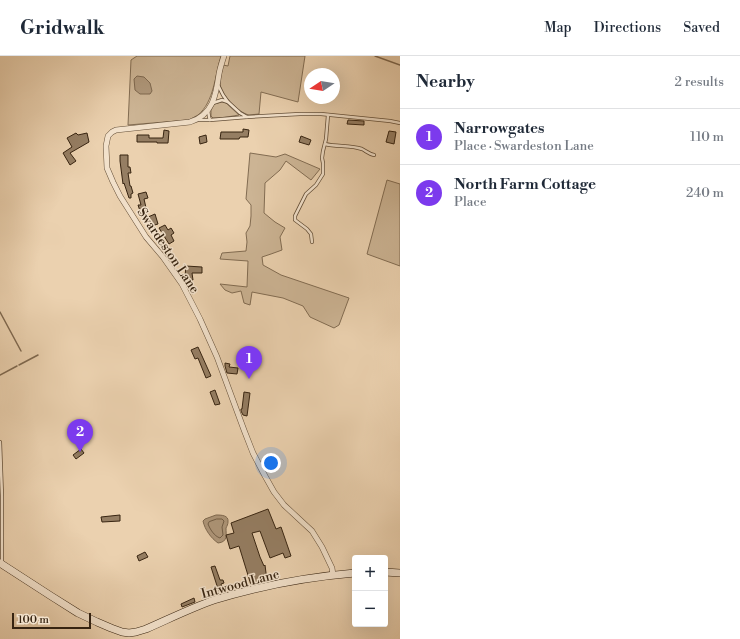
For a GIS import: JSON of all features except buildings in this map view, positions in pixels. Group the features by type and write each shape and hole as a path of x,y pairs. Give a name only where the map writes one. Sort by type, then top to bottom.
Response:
{"street":[{"path":"198,120 208,110 216,94 219,73 224,56"},
{"name":"Swardeston Lane","path":"198,120 178,124 130,128 112,132 108,136 106,146 107,168 120,196 134,219 179,280 200,319 217,357 246,436 265,476 274,492 284,505 312,531 322,547 332,568 333,575"},
{"name":"Intwood Lane","path":"1,563 78,613 111,628 129,633 146,629 213,601 237,594 294,581 352,573"},
{"path":"388,572 400,573"}],"lane":[{"path":"218,85 228,102 247,117"},
{"path":"212,103 222,100 228,102"},
{"path":"208,110 210,120"},
{"path":"198,120 300,114 328,115 400,122"},
{"path":"312,242 311,234 295,220 295,216 306,194 316,185 323,174 322,158 326,139 328,115"},
{"path":"325,144 362,149 374,155"},
{"path":"0,442 2,496 1,563"}],"shaded area":[{"path":"137,56 221,56 211,96 203,110 189,120 128,125 131,60"},
{"path":"230,56 305,56 298,102 261,92 259,114 249,115 240,111 227,98 220,84 223,65 228,66"},
{"path":"222,102 226,103 239,115 213,118 211,116 211,110 214,104"},
{"path":"250,153 276,157 285,154 320,169 311,180 286,161 280,170 265,183 264,213 285,228 280,237 282,250 262,257 263,265 281,275 349,298 339,325 334,328 310,317 303,306 283,298 252,292 250,305 244,303 241,291 232,293 225,290 220,284 247,287 248,261 220,259 222,253 246,251 246,233 250,226 251,216 251,205 246,199"},
{"path":"387,180 400,184 400,266 367,254"}],"water":[{"path":"137,76 144,77 150,83 152,91 150,94 140,94 135,90 134,79"},
{"path":"216,515 224,516 228,520 226,538 218,543 209,534 203,521"}],"waterway":[{"path":"375,56 400,65"},
{"path":"0,312 21,351"},
{"path":"19,365 38,355"},
{"path":"0,375 17,366"}],"place":[{"name":"Narrowgates","path":"249,379"},
{"name":"North Farm Cottage","path":"80,452"}]}
